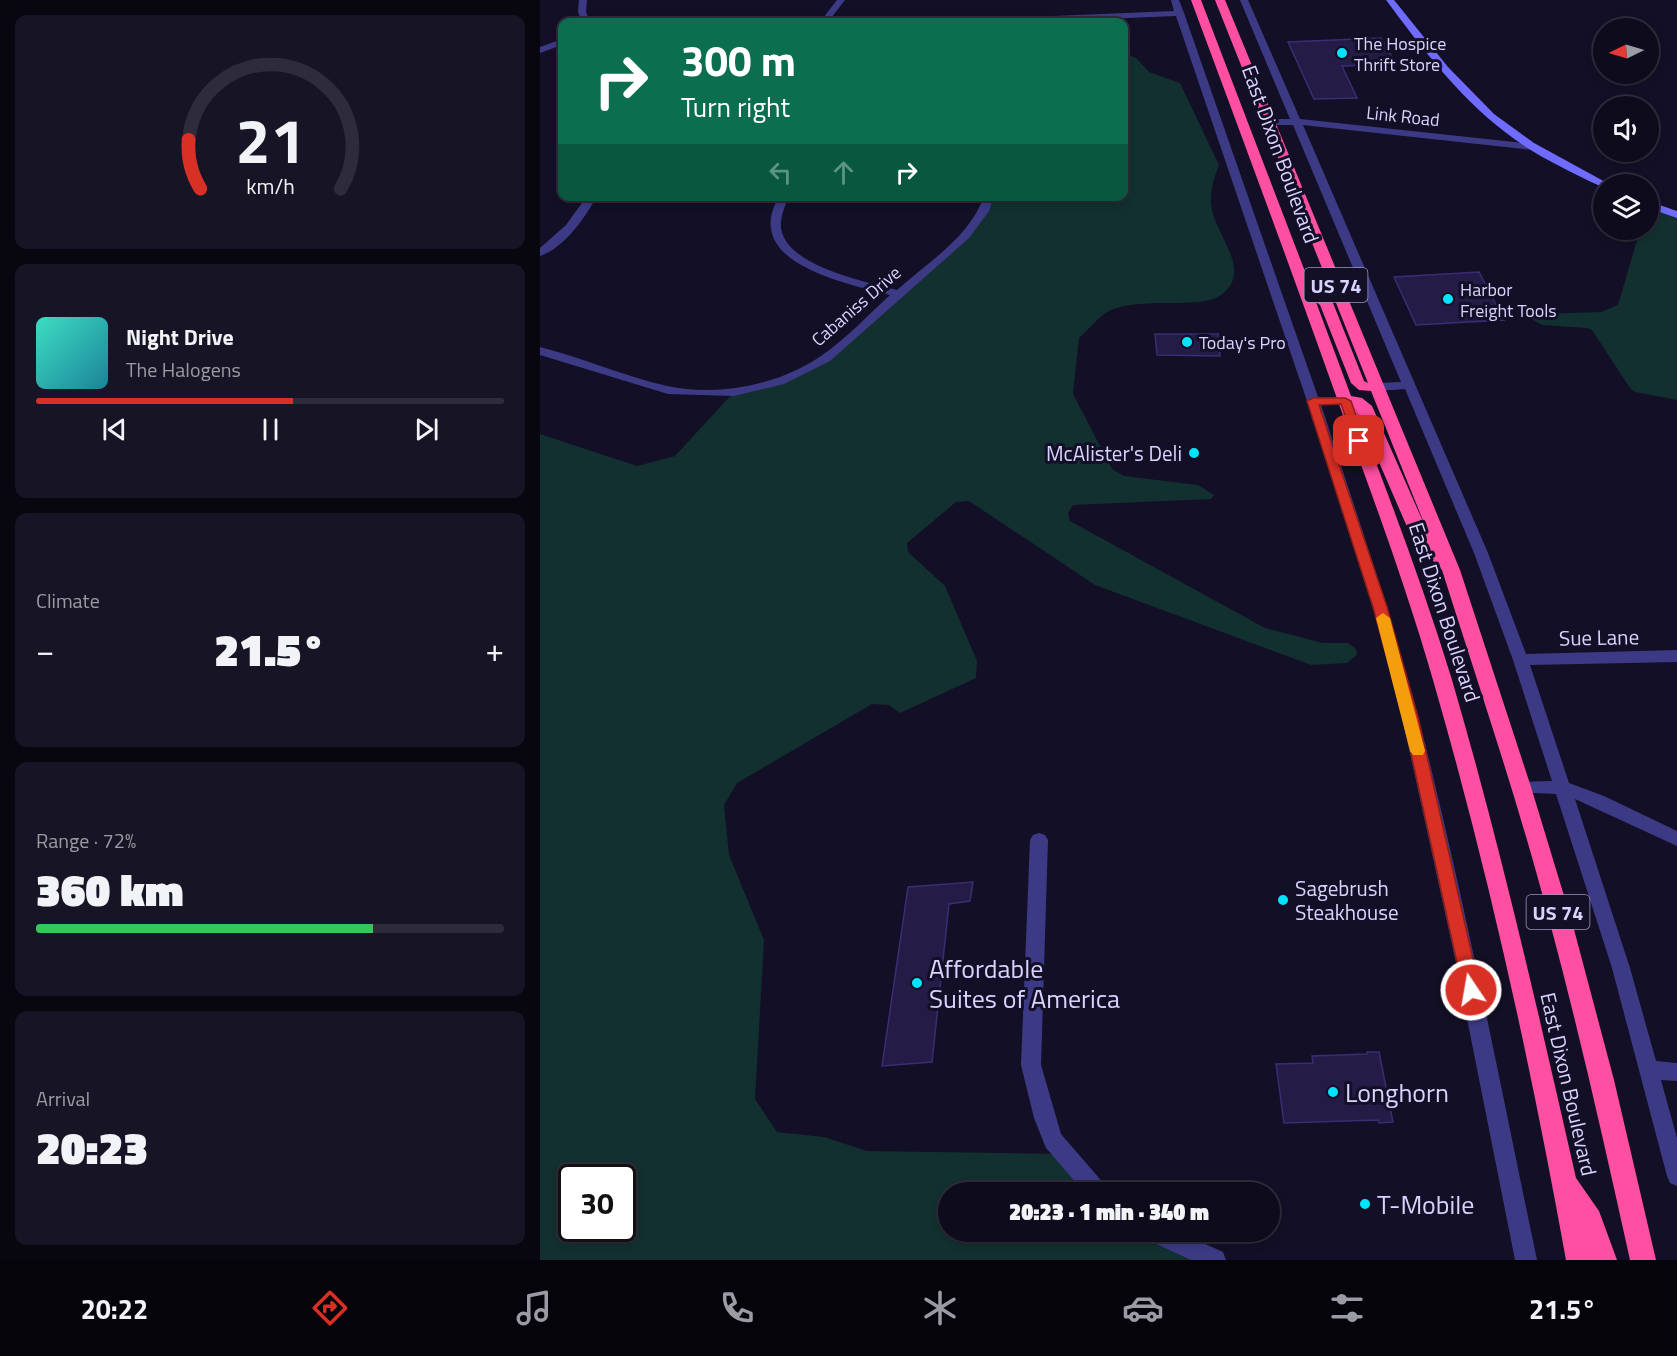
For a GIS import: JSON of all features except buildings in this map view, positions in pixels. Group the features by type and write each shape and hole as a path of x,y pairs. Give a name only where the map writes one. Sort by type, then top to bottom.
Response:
{"highway":[{"name":"East Dixon Boulevard","path":"1196,0 1396,540 1442,679 1503,906 1565,1184 1579,1260"},
{"path":"1209,0 1217,15 1230,27"},
{"name":"East Dixon Boulevard","path":"1220,0 1451,570 1521,787 1561,922 1602,1080 1643,1260"},
{"path":"1302,283 1326,303 1358,383 1364,387 1378,387"},
{"path":"1345,401 1357,401 1364,406 1416,529 1428,546 1451,570"},
{"path":"1565,1184 1581,1202 1591,1219 1604,1260"}],"street":[{"path":"583,0 584,18"},
{"path":"827,18 841,0"},
{"path":"1175,0 1313,401 1380,607 1410,717 1475,1007 1526,1260"},
{"name":"East Dixon Boulevard","path":"1244,0 1481,553 1521,660 1617,958 1677,1176"},
{"path":"1390,0 1476,102 1506,128 1533,147 1593,178"},
{"path":"1068,18 1179,13"},
{"path":"540,50 558,43"},
{"name":"Link Road","path":"1269,122 1297,122 1533,147"},
{"path":"540,253 565,234 580,217 589,201"},
{"path":"783,201 776,224 777,232 789,251 797,258 826,272 898,294"},
{"name":"Cabaniss Drive","path":"540,351 668,390 734,392 780,381 826,358 970,230 984,211 987,201"},
{"path":"1659,208 1677,215"},
{"path":"1378,387 1409,385"},
{"path":"1313,401 1345,401"},
{"name":"Sue Lane","path":"1521,660 1677,656"},
{"path":"1521,787 1564,788 1598,801 1677,839"},
{"path":"1039,840 1031,1065 1044,1118 1053,1141 1088,1182"},
{"path":"1649,1070 1677,1072"},
{"path":"1177,1242 1215,1260"}],"green space":[{"path":"1128,55 1136,58 1149,72 1180,83 1219,165 1213,184 1211,204 1213,215 1230,251 1234,274 1230,285 1221,295 1212,299 1185,303 1137,304 1105,313 1079,338 1073,394 1112,469 1124,476 1198,485 1214,495 1211,499 1073,505 1068,513 1070,521 1265,628 1323,643 1348,643 1356,649 1357,655 1347,663 1311,665 1095,585 969,501 956,502 907,543 908,552 945,586 977,661 976,678 900,713 889,705 872,704 737,783 724,805 729,855 764,940 755,1099 777,1132 824,1137 867,1151 1064,1154 1089,1182 938,1182 938,1242 1177,1242 1215,1260 540,1260 540,434 637,466 675,456 734,392 758,387 826,358 965,236 987,201 1128,201"},
{"path":"1659,208 1677,215 1677,400 1635,392 1630,388 1592,330 1542,325 1530,318 1540,314 1601,312 1618,305 1637,240 1659,240"}],"slow traffic":[{"path":"1383,618 1418,751"}],"place":[{"name":"The Hospice Thrift Store","path":"1342,53"},
{"name":"Harbor Freight Tools","path":"1448,299"},
{"name":"Today's Pro","path":"1187,342"},
{"name":"McAlister's Deli","path":"1194,453"},
{"name":"Sagebrush Steakhouse","path":"1283,900"},
{"name":"Affordable Suites of America","path":"917,983"},
{"name":"Longhorn","path":"1333,1092"},
{"name":"T-Mobile","path":"1365,1204"}],"route":[{"path":"1359,441 1345,401 1313,401 1380,607 1410,717 1471,990"}]}
